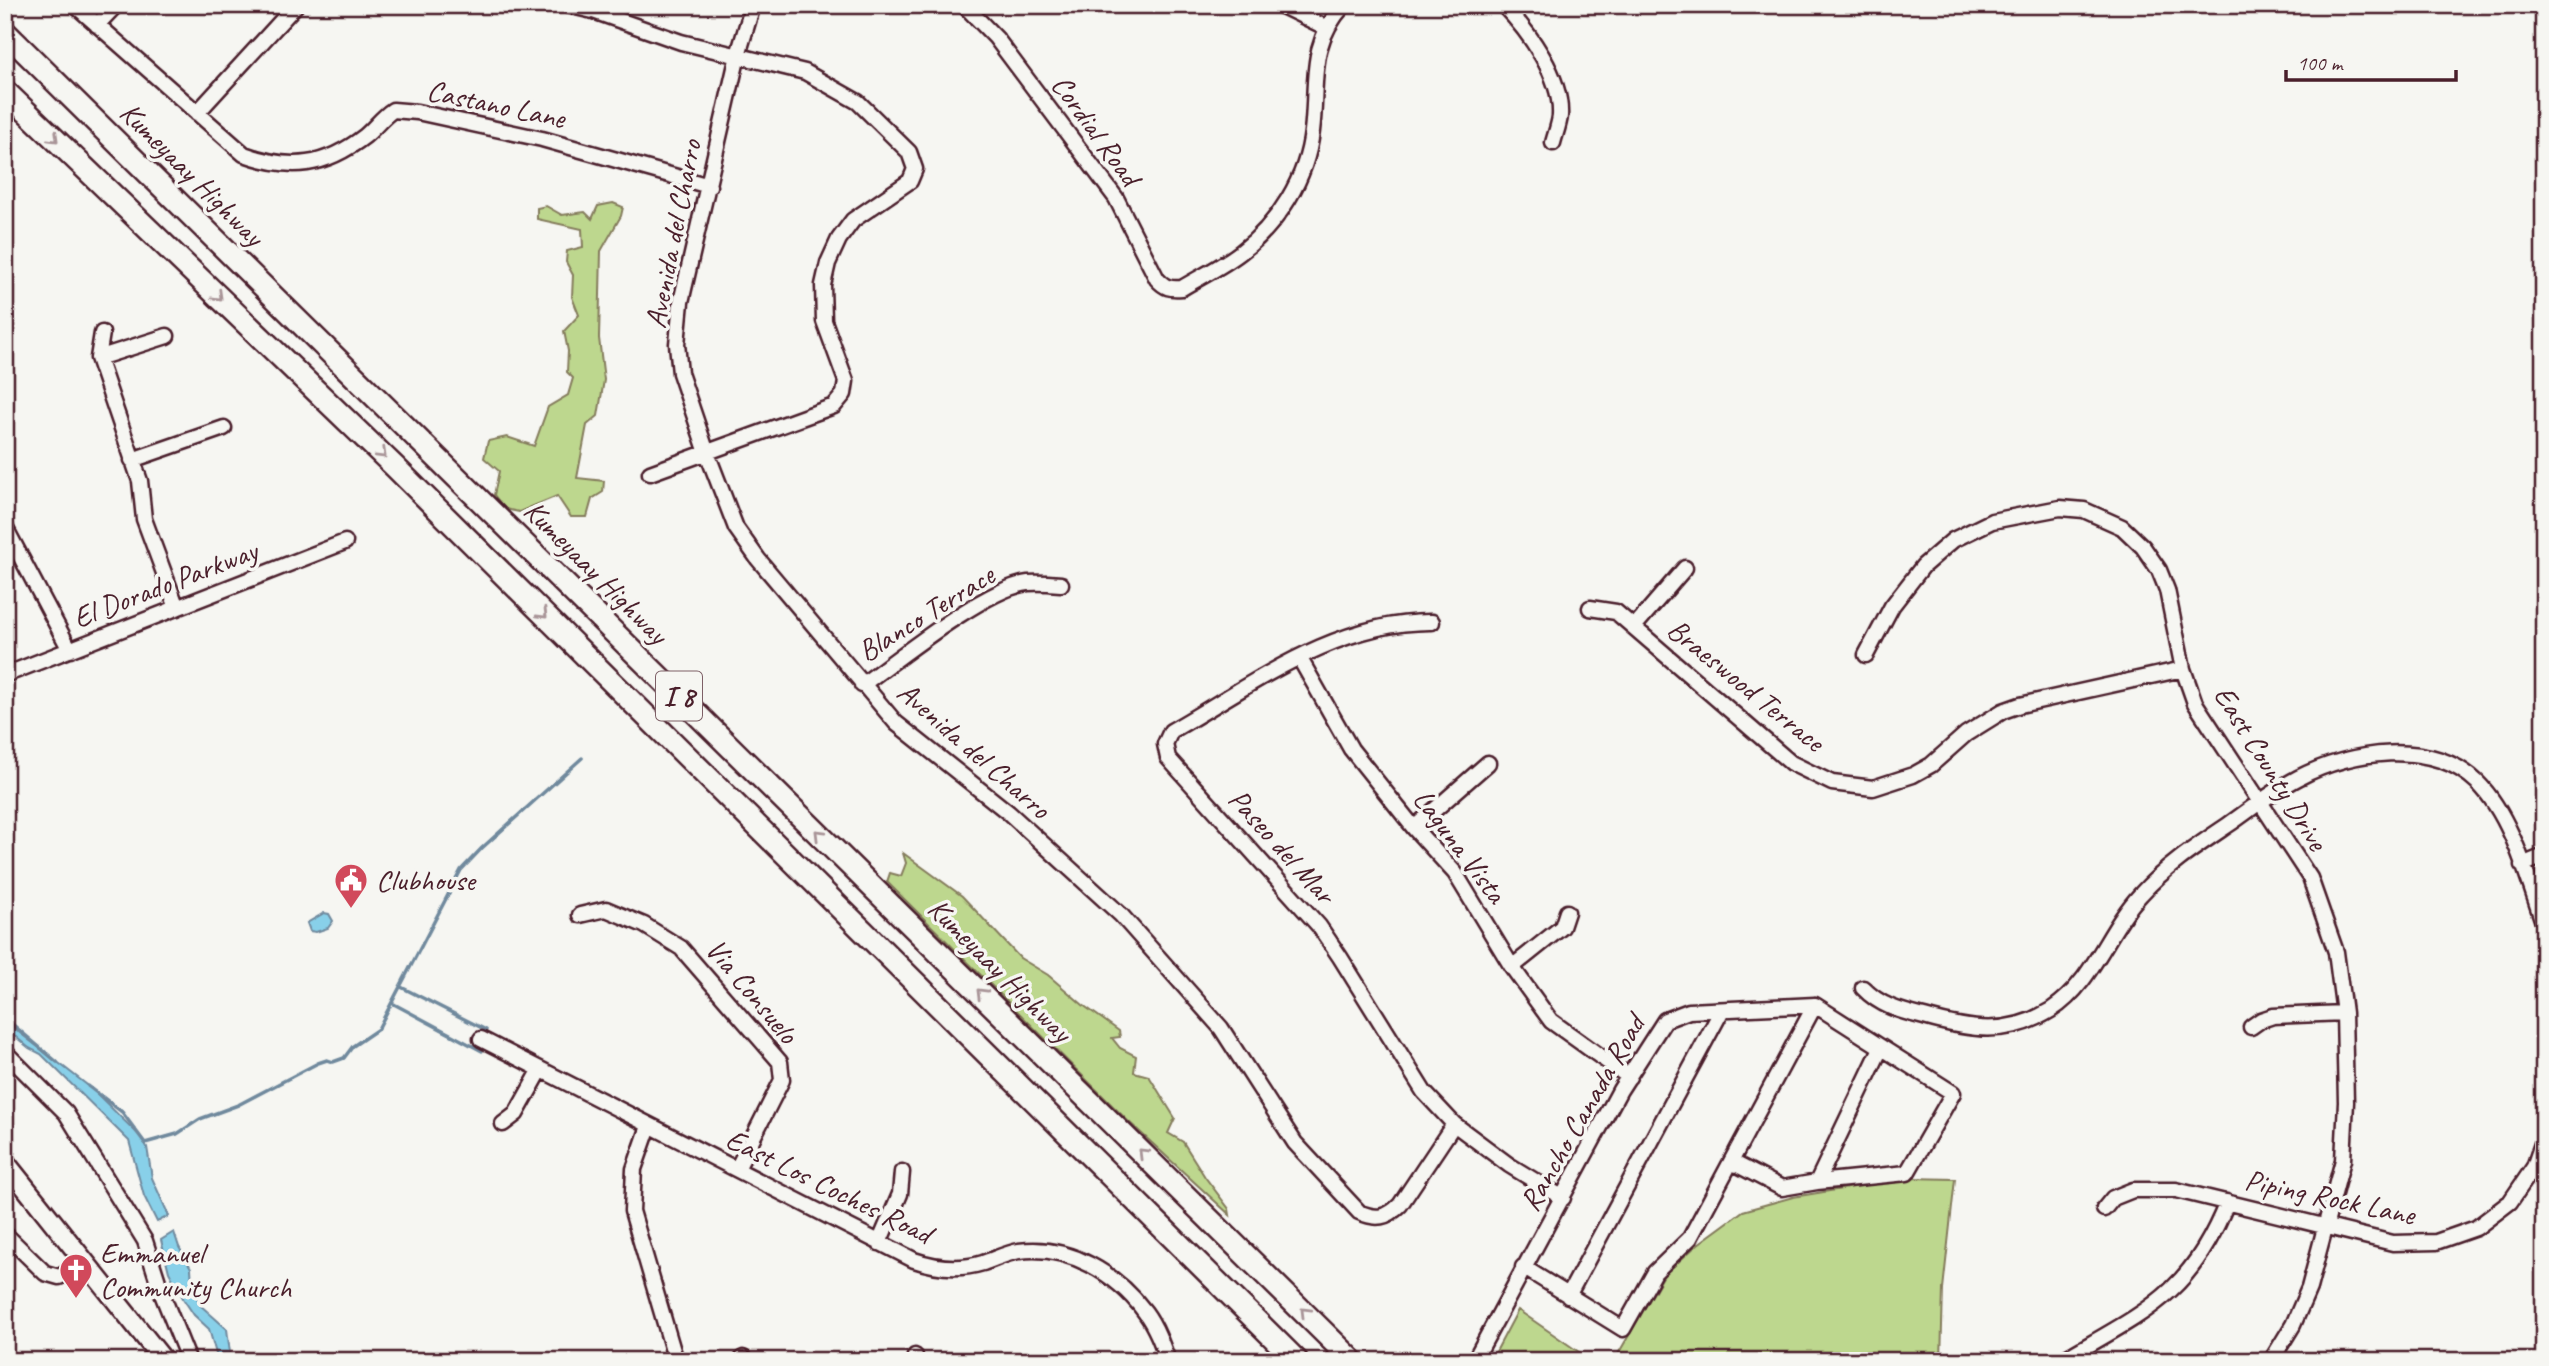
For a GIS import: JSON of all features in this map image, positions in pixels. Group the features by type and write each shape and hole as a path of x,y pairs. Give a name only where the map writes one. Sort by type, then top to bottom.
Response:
{"highway":[{"name":"Kumeyaay Highway","path":"5,32 1353,1361"},
{"name":"I 8","path":"5,91 396,467 1297,1361"}],"main road":[{"path":"5,1162 164,1361"}],"street":[{"path":"75,5 197,113 296,5"},
{"path":"97,25 116,5"},
{"path":"567,5 593,11 681,42 805,72 858,102 909,152 915,169 910,181 853,220 839,239 828,263 823,285 824,321 846,381 844,394 834,406 650,473"},
{"name":"Avenida del Charro","path":"753,5 738,55 681,302 677,344 680,373 736,528 758,559 896,723 1009,813 1121,915 1221,1028 1295,1143 1359,1212 1368,1217 1391,1214 1400,1205 1454,1124"},
{"name":"Cordial Road","path":"964,5 996,38 1116,198 1157,279 1164,287 1174,289 1182,288 1238,254 1253,243 1279,215 1302,172 1308,153 1313,130 1315,60 1327,28"},
{"path":"1280,5 1327,28 1344,5"},
{"path":"1503,5 1524,26 1544,60 1555,88 1560,116 1553,143"},
{"name":"Castano Lane","path":"197,113 244,154 268,163 292,165 327,159 368,134 393,110 542,139 709,186"},
{"path":"102,333 98,358 140,481 144,519 177,608"},
{"path":"98,358 167,336"},
{"path":"132,460 224,428"},
{"name":"East County Drive","path":"1866,655 1892,606 1923,566 1953,540 1992,521 2060,508 2084,510 2122,527 2151,558 2167,590 2183,669 2195,703 2309,878 2336,952 2344,1013 2345,1140 2339,1182 2302,1307 2271,1361"},
{"path":"5,527 70,650"},
{"name":"El Dorado Parkway","path":"5,675 345,542"},
{"path":"1634,628 1685,568"},
{"name":"Blanco Terrace","path":"862,685 960,615 998,592 1027,583 1061,584"},
{"name":"Braeswood Terrace","path":"1590,608 1616,612 1791,763 1832,783 1873,788 1913,775 1931,765 1966,734 2003,711 2183,669"},
{"name":"Paseo del Mar","path":"1432,622 1407,622 1354,633 1299,657 1171,731 1166,744 1168,758 1319,926 1423,1092 1454,1124 1509,1165 1563,1198"},
{"name":"Laguna Vista","path":"1299,657 1351,749 1414,828 1455,873 1512,967 1551,1021 1629,1077"},
{"path":"1863,988 1884,1005 1967,1028 2001,1028 2040,1016 2063,1001 2083,980 2120,920 2158,876 2183,856 2300,777 2340,761 2382,754 2432,758 2463,770 2484,789 2501,813 2544,925"},
{"path":"1414,828 1488,763"},
{"path":"2522,865 2544,856"},
{"name":"Via Consuelo","path":"580,915 606,909 644,925 681,948 780,1062 782,1080 737,1169"},
{"path":"1512,967 1562,927 1567,912"},
{"path":"1524,1267 1623,1329 1655,1272 1690,1238 1731,1161 1815,1005 1953,1093 1907,1173 1782,1188 1731,1161"},
{"name":"Rancho Canada Road","path":"1474,1361 1620,1090 1665,1020 1689,1011 1815,1005"},
{"path":"1568,1296 1722,1010"},
{"path":"2251,1027 2273,1016 2344,1013"},
{"name":"East Los Coches Road","path":"481,1039 914,1261 947,1268 970,1266 1023,1251 1048,1251 1074,1256 1108,1277 1137,1302 1153,1324 1168,1361"},
{"path":"1817,1182 1881,1048"},
{"path":"5,1052 66,1113 145,1241 162,1294 189,1361"},
{"path":"503,1124 516,1114 540,1071"},
{"path":"649,1126 634,1168 632,1211 676,1361"},
{"name":"Piping Rock Lane","path":"2104,1209 2113,1198 2122,1194 2146,1189 2176,1190 2393,1243 2436,1242 2463,1234 2488,1221 2519,1192 2534,1167 2544,1138"},
{"path":"879,1243 900,1194 902,1172"},
{"path":"2062,1361 2169,1294 2204,1252 2227,1202"},
{"path":"5,1234 45,1273 59,1277 86,1263"}],"green space":[{"path":"613,203 623,207 621,216 601,251 599,338 604,380 598,416 587,425 577,478 604,481 603,492 592,499 587,517 571,517 557,496 519,512 505,509 494,495 499,471 484,458 488,441 507,437 534,446 548,407 568,395 573,378 567,372 568,351 564,331 579,315 572,297 573,275 566,262 567,251 583,247 582,229 537,219 537,208 546,206 562,215 585,212 592,219 598,206"},
{"path":"903,853 962,896 1020,958 1048,975 1119,1031 1120,1037 1112,1038 1120,1048 1136,1056 1134,1072 1149,1076 1175,1118 1168,1133 1183,1142 1229,1209 1230,1215 1128,1121 887,882 890,873 901,876 906,863"},
{"path":"1909,1178 1955,1179 1943,1289 1941,1361 1614,1361 1664,1275 1698,1244 1743,1211 1793,1197"},
{"path":"1518,1310 1592,1361 1491,1361"}],"water":[{"path":"324,913 329,914 333,921 328,928 310,931 307,923"},
{"path":"5,1018 20,1033 91,1088 141,1137 147,1147 152,1178 169,1216 157,1222 144,1196 129,1141 41,1054 29,1048 5,1028"},
{"path":"174,1232 191,1268 192,1284 200,1305 227,1329 231,1361 218,1361 209,1329 194,1315 169,1272 161,1240"}],"waterway":[{"path":"88,1086 122,1112 145,1143 177,1134 200,1119 238,1105 318,1063 344,1058 353,1046 378,1029 461,870 582,758"},
{"path":"401,987 486,1030"},
{"path":"392,1003 482,1051"},
{"path":"5,1018 57,1062"}],"place":[{"name":"Clubhouse","path":"351,910"},
{"name":"Emmanuel Community Church","path":"76,1300"}]}
